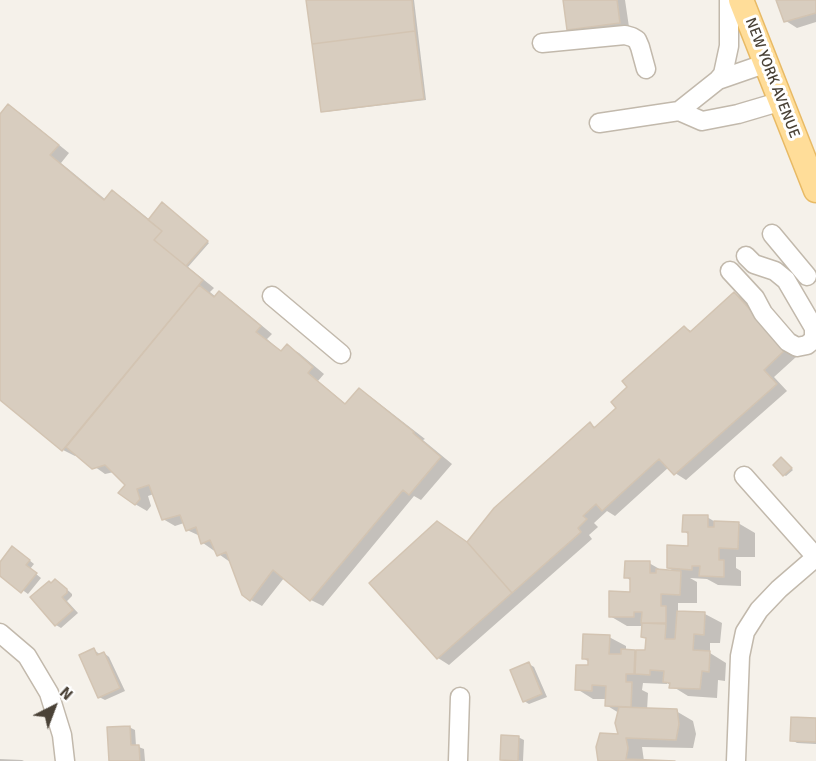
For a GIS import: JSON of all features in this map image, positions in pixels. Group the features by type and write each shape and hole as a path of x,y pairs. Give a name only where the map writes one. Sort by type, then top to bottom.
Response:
{"main road":[{"name":"NEW YORK AVENUE","path":"741,0 816,190"}],"street":[{"path":"599,123 679,111 718,80 723,74 729,46 729,0"},
{"path":"542,43 632,36 640,47 646,69"},
{"path":"718,80 767,63"},
{"path":"679,111 702,121 738,114 782,101"},
{"path":"772,234 807,276"},
{"path":"730,271 755,298 763,313 788,342 797,347 807,345 814,339 814,328 786,280 775,271 754,264 746,256"},
{"path":"272,296 341,354"},
{"path":"736,761 740,656 745,632 759,610 816,557 744,476"},
{"path":"0,633 27,656 49,693 62,735 65,761"},
{"path":"458,761 460,697"}],"building":[{"path":"306,0 412,0 415,31 312,44"},
{"path":"563,0 617,0 620,23 567,30"},
{"path":"776,0 816,0 816,13 784,22"},
{"path":"415,31 424,99 321,112 312,44"},
{"path":"8,104 59,145 50,155 104,200 112,190 162,231 154,240 203,280 62,451 0,400 0,114"},
{"path":"162,202 208,241 186,266 154,240 162,231 148,220"},
{"path":"199,285 214,297 219,291 261,326 256,332 281,351 287,344 313,367 308,373 345,404 359,388 441,457 409,495 403,490 310,601 273,570 250,601 242,595 226,552 217,556 210,540 201,544 196,527 186,531 180,515 162,520 149,485 137,489 140,499 135,505 118,493 125,485 105,465 92,469 66,447"},
{"path":"734,292 786,349 764,370 777,384 674,475 659,459 602,511 596,504 583,516 587,519 578,528 581,532 512,593 467,542 494,508 590,422 594,428 616,408 611,402 627,387 622,381 684,326 690,332"},
{"path":"781,457 792,468 783,476 773,465"},
{"path":"683,515 708,515 708,527 714,527 714,521 739,522 738,549 719,548 719,560 724,560 724,577 699,576 700,566 692,566 692,570 667,568 667,545 688,546 688,532 682,532"},
{"path":"437,521 467,542 512,593 437,659 369,583"},
{"path":"12,546 30,560 26,565 37,573 21,593 0,576 0,562"},
{"path":"625,561 650,561 650,573 656,573 656,569 681,571 680,595 661,594 661,606 666,606 666,623 641,623 642,612 634,612 634,617 609,617 609,591 630,592 630,578 624,578"},
{"path":"55,579 67,589 67,593 62,597 73,610 55,626 30,597 49,581 51,583"},
{"path":"677,611 705,612 704,635 694,634 693,650 710,651 709,672 702,671 700,689 669,688 670,683 663,682 664,671 650,670 650,675 635,674 636,650 645,650 646,638 641,637 642,623 666,624 665,639 675,639"},
{"path":"583,634 610,635 609,654 621,654 621,649 635,650 634,674 626,674 626,682 632,682 631,707 605,706 606,686 592,685 592,691 575,690 576,665 588,665 588,659 582,659"},
{"path":"94,648 97,655 104,652 120,688 98,698 79,655"},
{"path":"529,662 542,694 523,702 510,670"},
{"path":"619,707 677,709 679,724 676,740 626,738 628,748 626,759 675,761 598,761 596,747 600,733 618,734 615,723"},
{"path":"791,717 816,718 816,742 790,741"},
{"path":"130,726 131,745 139,745 140,761 109,761 107,727"},
{"path":"501,735 519,736 518,761 500,760"}]}
